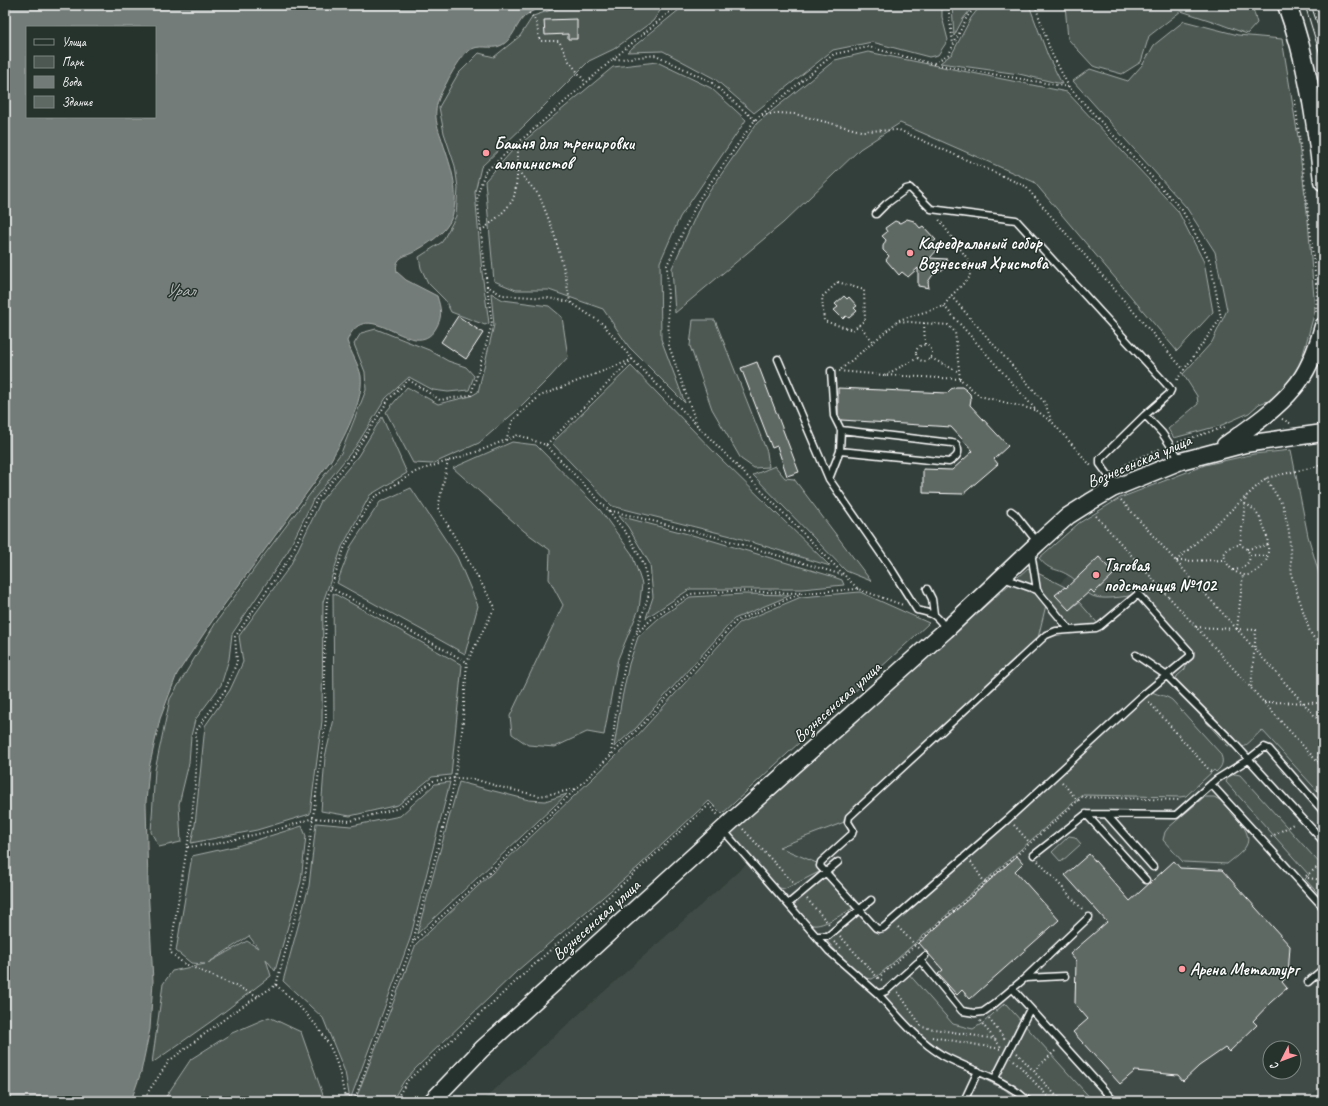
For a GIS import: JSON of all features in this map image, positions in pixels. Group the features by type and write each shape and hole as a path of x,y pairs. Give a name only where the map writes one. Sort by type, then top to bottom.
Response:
{"main road":[{"path":"1287,5 1305,61 1317,125 1323,181"},
{"path":"1216,451 1272,410 1294,388 1306,369 1316,348 1320,322"},
{"name":"Вознесенская улица","path":"432,1101 482,1049 734,819 946,630 1034,546 1068,516 1114,488 1181,461 1245,444 1323,433"}],"lane":[{"path":"876,214 886,204 908,188 912,188 931,209 1016,220 1170,388 1169,394 1100,459 1100,464 1114,488"},
{"path":"778,359 829,479 892,570 917,610 934,614 939,618 946,630"},
{"path":"829,479 840,451 841,430 834,416 831,371"},
{"path":"1145,416 1162,433 1181,461"},
{"path":"840,451 949,462 956,458 958,453 956,444 952,442 841,430"},
{"path":"1011,512 1015,514 1034,546 1037,590"},
{"path":"1002,578 1037,590 1069,629"},
{"path":"927,589 932,599 934,614"},
{"path":"1138,594 1190,653 1190,656 1143,695 1008,819 883,928 876,928 859,911 820,866 820,863 852,834 848,817 1037,642 1046,635 1056,631 1069,629 1096,628 1100,626 1138,594"},
{"path":"1136,654 1167,676 1249,759 1323,840"},
{"path":"1034,855 1086,814 1175,815 1217,779 1249,759 1262,748 1268,748 1323,811"},
{"path":"1211,784 1323,907"},
{"path":"1086,814 1146,880"},
{"path":"1107,815 1153,867"},
{"path":"723,830 829,951 878,994 916,1035 943,1056 995,1078 1022,1095 1028,1101"},
{"path":"788,904 838,862"},
{"path":"816,936 828,936 871,900"},
{"path":"920,960 962,1011 975,1013 983,1012 1025,978 1089,917"},
{"path":"878,994 886,991 926,956"},
{"path":"1308,982 1323,969"},
{"path":"1025,978 1065,976"},
{"path":"1012,988 1114,1101"},
{"path":"995,1078 1030,1009"},
{"path":"964,1101 978,1071"}],"path":[{"path":"258,996 183,963 170,952 191,828 196,774 196,731 225,690 237,662 235,637 290,557 317,499 351,458 389,399 408,380 440,400 471,394 492,324 477,196 485,172 612,60 678,5"},
{"path":"948,5 953,45"},
{"path":"933,64 949,54 967,17 977,5"},
{"path":"1035,5 1051,52 1070,87 1182,210 1210,261 1221,318 1170,388"},
{"path":"529,13 536,19 540,41 559,41 568,61 586,83"},
{"path":"697,425 669,346 667,265 699,200 755,120 834,54 869,47 933,64 1070,87"},
{"path":"612,60 656,55 711,82 755,120"},
{"path":"1295,96 1320,322"},
{"path":"761,115 778,113 795,114 861,131 900,130 1025,186 1184,370"},
{"path":"481,231 500,216 513,200 518,171 518,142"},
{"path":"518,171 539,196 550,223 565,273 570,302"},
{"path":"931,209 969,261 970,277 951,296 944,306 898,321 839,371 960,379 980,396 1036,410"},
{"path":"838,282 864,290 865,320 859,326 853,330 824,321 822,297 838,282"},
{"path":"487,286 502,295 548,298 570,302 603,324 632,359 858,589"},
{"path":"951,296 1045,403 1053,423"},
{"path":"944,306 1036,410 1053,423 1093,468"},
{"path":"898,321 948,325 955,332 960,379"},
{"path":"924,323 925,345"},
{"path":"859,326 873,342"},
{"path":"925,345 929,346 933,354 927,361 922,361 918,358 916,353 920,346 925,345"},
{"path":"884,375 918,358"},
{"path":"931,358 959,372"},
{"path":"506,440 513,420 540,396 632,359"},
{"path":"546,444 632,359"},
{"path":"142,1101 169,1061 235,1010 276,985 304,885 313,818 326,719 324,660 327,599 345,546 373,498 417,471 479,451 518,435 546,444 608,510 629,537 644,564 649,594 625,664 610,756"},
{"path":"354,1101 413,942 452,794 462,732 467,662 496,607 438,508 448,461"},
{"path":"1176,561 1266,478 1323,465"},
{"path":"1266,478 1283,506 1289,531 1292,578 1310,632 1323,652"},
{"path":"1114,488 1176,561 1322,724"},
{"path":"1240,545 1246,496"},
{"path":"1233,570 1244,568 1248,563 1249,555 1244,547 1234,545 1228,548 1224,554 1225,560 1227,565 1233,570 1243,575 1250,575 1259,569 1266,561 1267,556 1267,535 1263,523 1253,509 1245,504"},
{"path":"608,510 713,536 844,575"},
{"path":"1096,516 1323,768"},
{"path":"1247,550 1267,545"},
{"path":"1249,555 1267,556"},
{"path":"1176,561 1225,560"},
{"path":"1237,629 1243,575"},
{"path":"331,588 467,662"},
{"path":"635,635 655,616 690,594 731,591 802,593 858,589 917,610"},
{"path":"413,942 485,877 644,724 736,621 802,593"},
{"path":"1196,627 1256,630 1251,688"},
{"path":"1264,702 1304,704 1322,703 1322,724 1318,762"},
{"path":"1056,775 1078,801"},
{"path":"188,847 215,844 283,828 313,818 350,821 399,808 433,781 455,778 474,779 500,788 540,796 576,789"},
{"path":"734,819 878,978 893,985 922,1027 994,1039"},
{"path":"1008,819 1030,843 1034,855 1089,917"},
{"path":"966,855 985,883"},
{"path":"1305,877 1323,863"},
{"path":"892,920 915,945"},
{"path":"828,936 846,952"},
{"path":"276,985 295,1002 320,1030 334,1056 346,1101"},
{"path":"983,1012 1011,1046 1061,1101"},
{"path":"932,1036 1004,1050"},
{"path":"1034,1071 1063,1045"}],"shaded area":[{"path":"1106,542 1323,763 1323,1085 1305,1101 482,1101"}],"green space":[{"path":"566,5 664,5 653,21 614,49 589,61 481,167 475,192 482,273 489,323 485,325 451,312 445,300 428,283 421,268 419,257 442,242 456,216 458,188 455,166 444,133 439,107 458,74 479,53 494,57 520,36 533,16"},
{"path":"685,5 942,5 942,17 948,40 938,55 929,57 872,42 833,50 754,113 715,79 663,51 627,52"},
{"path":"952,5 974,5 963,19 954,36"},
{"path":"981,5 1029,5 1048,56 1062,84 1019,74 940,63 952,54 971,18"},
{"path":"1065,5 1252,5 1257,23 1247,34 1181,11 1149,36 1141,62 1122,74 1093,66 1068,39"},
{"path":"1184,21 1238,35 1282,39 1298,137 1308,220 1315,311 1299,369 1274,399 1259,404 1249,413 1222,425 1174,438 1168,429 1198,404 1197,396 1183,374 1212,342 1227,310 1215,252 1186,207 1073,81 1090,69 1128,81 1143,64 1154,45"},
{"path":"868,52 1067,92 1178,211 1204,262 1213,312 1177,351 1034,182 900,123 860,149 783,223 675,313 672,268 702,202 757,123 835,60"},
{"path":"657,62 711,88 746,120 680,217 660,262 661,339 685,403 629,347 603,309 549,290 516,290 494,281 485,181 512,151 613,67"},
{"path":"491,293 503,300 549,306 562,317 568,357 515,412 479,443 432,464 413,463 386,412 407,387 438,404 471,396 478,392 494,325"},
{"path":"693,320 715,320 767,452 769,467 754,468 741,459 712,409 690,346"},
{"path":"376,329 429,350 448,361 466,367 474,376 469,390 448,392 433,390 409,377 386,398 356,446 313,500 288,551 232,634 229,659 221,685 195,720 191,736 189,763 179,804 181,842 159,847 151,832 155,770 170,699 215,624 262,558 341,453 366,390 365,372 354,344 361,333"},
{"path":"631,366 718,456 830,566 735,537 612,506 552,443"},
{"path":"382,417 407,473 370,495 342,547 323,602 322,721 310,814 257,830 191,843 195,825 205,726 230,690 243,662 239,636 290,566 321,501 358,456"},
{"path":"512,442 536,445 600,510 632,554 642,584 639,609 618,659 604,735 587,732 555,747 528,745 512,734 510,716 563,605 549,579 550,550 524,531 453,468"},
{"path":"1291,450 1308,536 1323,587 1323,797 1262,730 1250,742 1242,747 1233,748 1227,745 1178,691 1175,684 1177,676 1185,669 1190,654 1138,595 1105,598 1093,596 1071,577 1046,565 1039,558 1079,523 1120,498 1205,465 1254,454"},
{"path":"775,466 785,478 794,479 871,581 846,571 753,475"},
{"path":"411,488 457,557 478,606 465,654 337,583 351,546 380,502"},
{"path":"619,516 707,539 831,576 842,580 844,585 802,589 690,589 646,618 653,597 650,564 628,527"},
{"path":"1028,568 1065,587 1056,595 1069,610 1079,602 1100,626 1069,629 1046,605 1037,642 847,821 779,847 819,864 823,870 785,889 774,887 731,835 732,830"},
{"path":"860,592 929,623 722,814 709,801 638,867 517,971 416,1068 404,1081 392,1101 355,1101 416,944 637,736 739,623 801,597"},
{"path":"333,593 462,665 451,775 432,777 398,805 350,816 321,811 325,757 334,719"},
{"path":"744,594 791,595 734,619 636,728 614,747 629,664 638,637 659,618 690,597"},
{"path":"1149,690 1172,700 1220,753 1222,763 1218,770 1216,772 1214,770 1186,796 1082,795 879,975 872,979 859,977 828,942 827,935 832,927 862,914 879,929 892,920"},
{"path":"1235,774 1240,775 1323,867 1323,899 1305,879 1309,875 1226,782 1228,777"},
{"path":"450,782 410,939 350,1100 345,1072 323,1018 283,981 309,886 316,823 351,826 400,816 435,784"},
{"path":"459,782 529,800 545,801 567,794 417,934"},
{"path":"1204,797 1214,797 1220,800 1240,822 1247,834 1248,840 1244,849 1227,864 1183,862 1163,840 1165,832 1168,828"},
{"path":"302,826 306,836 301,881 275,971 266,959 271,976 216,1018 152,1063 163,984 172,971 205,964 191,963 176,951 192,856 237,846","holes":["249,936 258,948 247,941 208,963"]},
{"path":"1069,836 1075,837 1081,844 1061,862 1052,852"},
{"path":"829,877 855,907 823,924 809,924 795,907 794,903 796,893"},
{"path":"907,972 953,1024 973,1029 983,1023 1005,1003 1093,1101 1020,1101 1004,1089 936,1056 919,1043 888,1010 885,1002 885,996 888,989"},
{"path":"269,1017 301,1032 323,1095 322,1101 163,1101 191,1059 232,1033"}],"water":[{"name":"Урал","path":"5,5 549,5 530,13 521,20 512,36 502,45 498,47 480,47 471,49 467,52 453,71 439,99 436,110 436,120 455,186 452,217 445,229 440,234 412,253 402,257 397,263 397,272 406,280 437,296 441,312 440,320 436,328 427,337 416,339 403,336 378,325 366,323 356,328 347,341 360,372 361,386 352,420 341,442 331,460 213,620 177,674 160,719 149,768 146,802 148,886 153,981 150,1029 141,1072 131,1101 5,1101"}],"building":[{"path":"577,19 577,39 568,39 568,34 545,35 544,20"},
{"name":"Кафедральный собор Вознесения Христова","path":"907,219 914,221 920,228 923,226 936,240 932,243 938,249 930,258 947,259 945,269 936,272 928,282 929,288 918,286 918,268 908,277 902,272 899,275 886,260 889,256 883,250 886,240 882,236 887,232 885,228 895,221 900,223"},
{"path":"844,296 847,299 849,297 857,306 854,308 857,311 849,318 846,316 843,319 834,310 838,307 835,304"},
{"path":"458,316 483,333 466,359 441,342"},
{"path":"757,362 799,472 787,476 777,446 772,448 741,368"},
{"path":"956,387 962,387 970,394 970,405 1008,446 994,459 998,464 963,494 923,493 923,469 952,470 973,451 951,427 841,420 838,415 838,388 947,393"},
{"path":"1099,557 1114,574 1094,593 1091,590 1069,610 1055,595 1065,587 1066,588"},
{"name":"Арена Металлург","path":"1089,854 1130,901 1174,861 1180,868 1222,870 1290,946 1288,976 1282,982 1287,988 1253,1021 1257,1025 1229,1052 1225,1048 1199,1066 1183,1081 1178,1075 1135,1071 1120,1084 1073,1032 1088,1019 1075,1004 1076,961 1070,954 1107,922 1065,875"},
{"path":"1017,856 1023,863 1015,871 1059,920 970,999 962,990 957,995 938,974 943,970 919,943"}],"tram line":[{"path":"1305,5 1323,64"},
{"path":"1313,11 1323,40"}],"place":[{"name":"Башня для тренировки альпинистов","path":"486,153"},
{"name":"Кафедральный собор Вознесения Христова","path":"910,253"},
{"name":"Тяговая подстанция №102","path":"1096,575"},
{"name":"Арена Металлург","path":"1182,969"}]}
